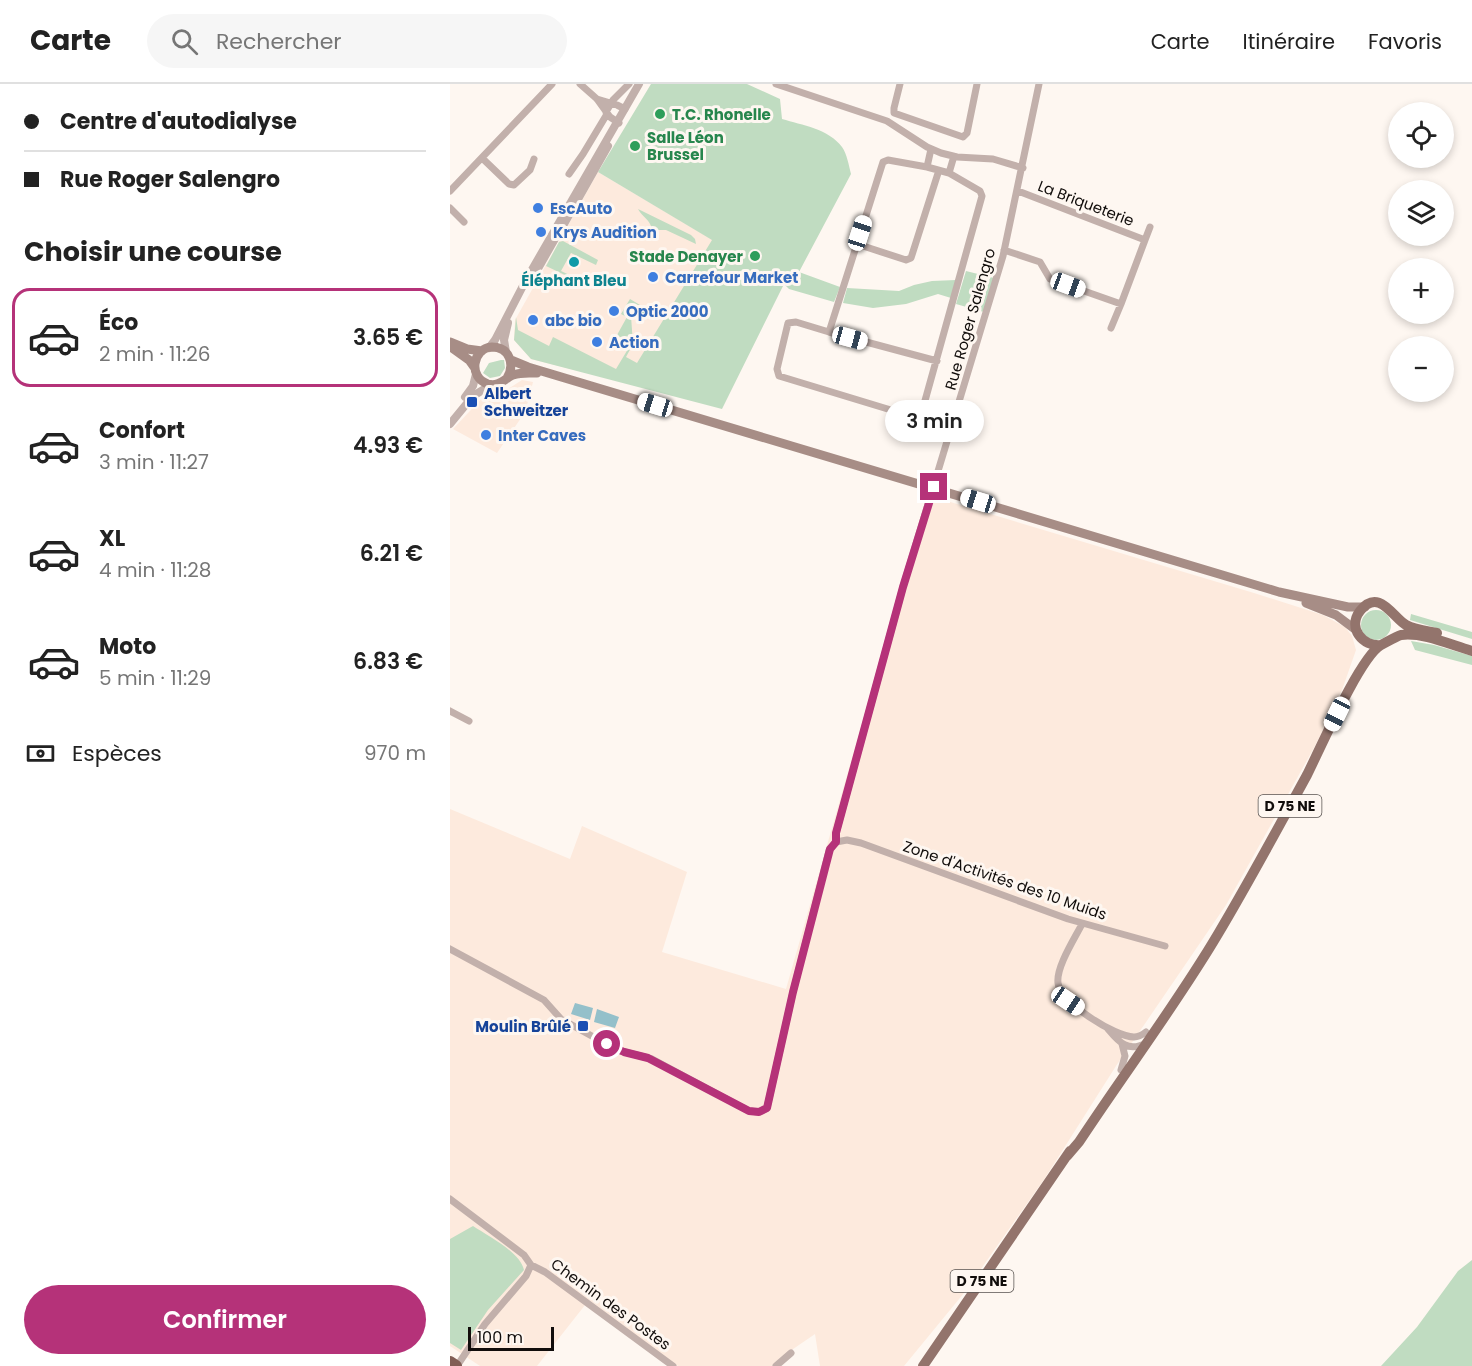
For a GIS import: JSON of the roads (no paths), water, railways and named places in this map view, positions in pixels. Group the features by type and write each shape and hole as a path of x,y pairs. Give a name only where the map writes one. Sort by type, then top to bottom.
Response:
{"highway":[{"path":"450,1362 457,1366"}],"main road":[{"path":"450,342 467,349 497,348 508,356 548,373 1279,592 1348,608 1382,604 1409,626 1472,644"},
{"path":"450,347 467,358 483,382 491,385 501,383 520,373 548,373"},
{"path":"475,371 477,357 485,350"},
{"path":"507,378 511,370 508,356"},
{"path":"1279,592 1336,615 1356,630 1362,640 1370,644 1386,642 1402,635 1472,651"},
{"path":"1356,630 1357,617 1365,607"},
{"path":"1386,642 1397,629 1396,616"},
{"name":"D 75 NE","path":"1345,699 1361,659 1362,640"},
{"name":"D 75 NE","path":"1067,1156 1079,1142 1230,911 1277,830 1366,662 1386,642"},
{"name":"D 75 NE","path":"923,1366 1067,1156 1093,1111 1136,1052"}],"street":[{"path":"450,191 552,84"},
{"path":"580,84 597,99 606,113 618,122"},
{"path":"569,174 583,154 611,103 629,84"},
{"path":"485,350 495,340 519,292 639,84"},
{"path":"776,84 887,121 931,148 954,156 993,159 1023,168"},
{"path":"900,84 894,113 962,136 967,134 977,84"},
{"name":"Rue Roger Salengro","path":"450,949 543,1000 561,1019 617,1050 648,1058 746,1110 764,1111 768,1106 814,906 830,849 836,842 836,833 900,598 1004,250 1039,84"},
{"path":"597,99 625,109"},
{"path":"508,356 504,334 510,318 603,156 618,122"},
{"path":"927,167 931,148"},
{"path":"949,173 954,156"},
{"path":"482,158 509,184 514,185 530,170 534,159"},
{"path":"829,332 884,161 939,170 949,173 980,191 982,196 938,361 920,416 916,417 779,376 777,369 788,323 796,322 829,332 938,361"},
{"path":"857,244 906,260 911,258 939,170"},
{"name":"La Briqueterie","path":"1018,191 1145,240"},
{"path":"450,208 464,222"},
{"name":"La Briqueterie","path":"1111,328 1150,227"},
{"path":"1004,250 1040,262 1050,279 1120,304"},
{"path":"450,417 470,391 475,371"},
{"path":"450,424 475,394 491,385"},
{"path":"450,711 469,721"},
{"name":"Zone d'Activités des 10 Muids","path":"836,842 847,840 861,843 1082,924 1165,946"},
{"path":"1082,924 1060,969 1058,986 1068,1001 1106,1027 1133,1041 1136,1052"},
{"path":"1106,1027 1122,1044 1136,1052"},
{"path":"1126,1036 1146,1038"},
{"path":"1121,1070 1125,1056 1122,1044"},
{"name":"Chemin des Postes","path":"450,1199 524,1255 531,1265 545,1272 673,1366"},
{"path":"457,1366 495,1310 528,1273 531,1265"},
{"path":"776,1366 791,1353"}],"water":[{"path":"575,1003 593,1008 590,1020 571,1014"},
{"path":"597,1009 619,1017 615,1028 594,1022"}],"place":[{"name":"T.C. Rhonelle","path":"660,114"},
{"name":"Salle Léon Brussel","path":"635,146"},
{"name":"EscAuto","path":"538,208"},
{"name":"Krys Audition","path":"541,232"},
{"name":"Stade Denayer","path":"755,256"},
{"name":"Éléphant Bleu","path":"574,262"},
{"name":"Carrefour Market","path":"653,277"},
{"name":"Optic 2000","path":"614,311"},
{"name":"abc bio","path":"533,320"},
{"name":"Action","path":"597,342"},
{"name":"Albert Schweitzer","path":"472,402"},
{"name":"Inter Caves","path":"486,435"},
{"name":"Moulin Brûlé","path":"583,1026"}]}
